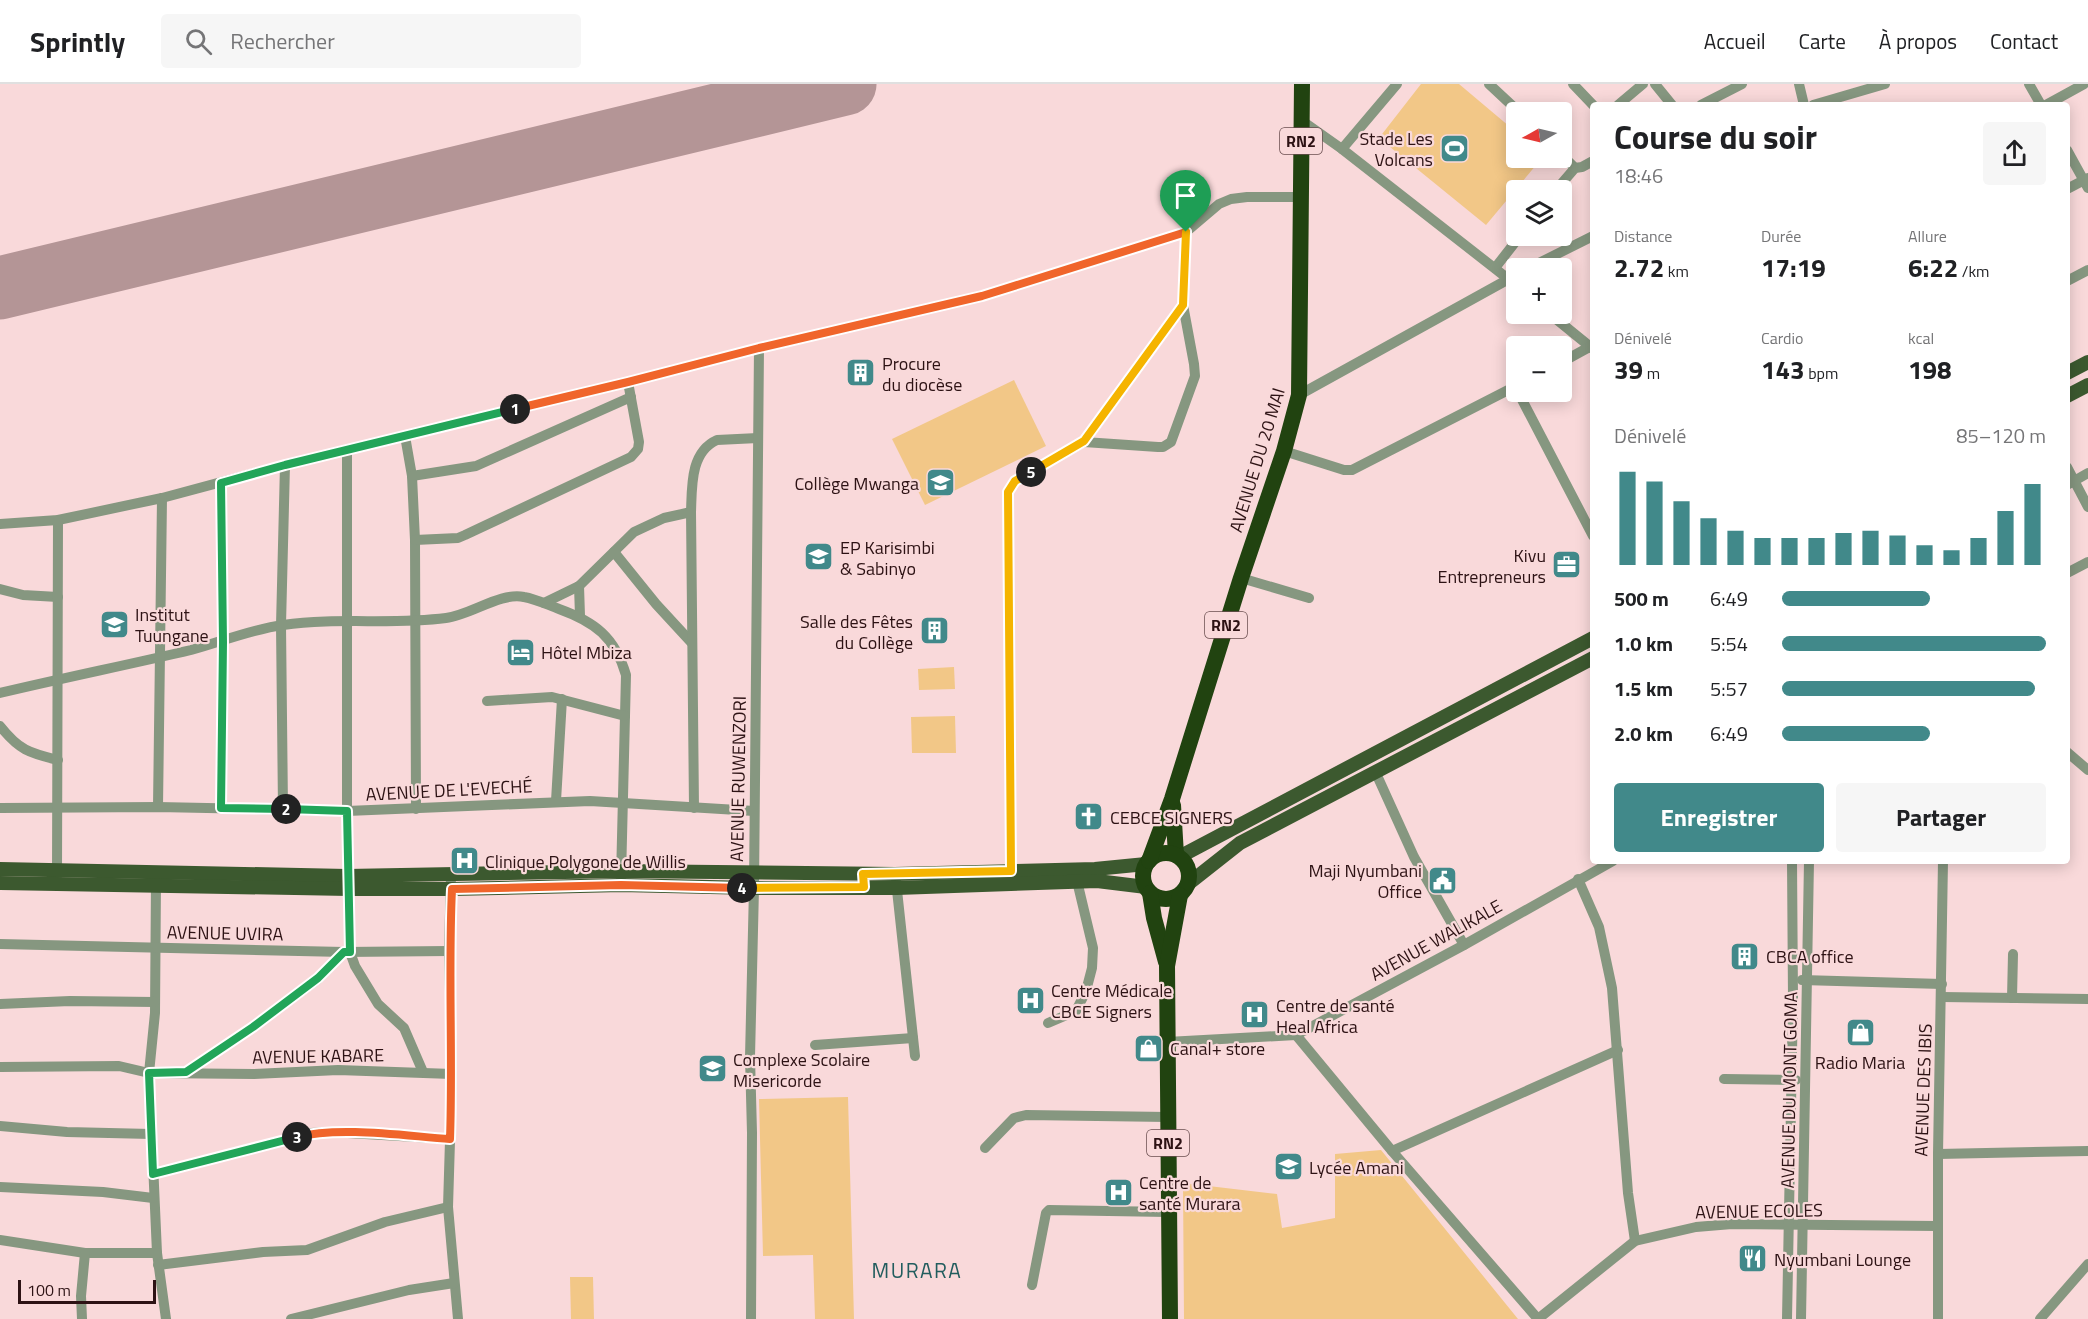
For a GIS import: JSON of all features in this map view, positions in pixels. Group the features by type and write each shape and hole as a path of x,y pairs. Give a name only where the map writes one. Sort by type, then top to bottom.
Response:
{"highway":[{"name":"AVENUE DU 20 MAI","path":"1172,799 1240,578 1284,451 1299,395 1302,84"},
{"name":"RN2","path":"1170,1319 1167,966 1188,869 1178,856 1172,799"},
{"name":"RN2","path":"1167,966 1143,876 1172,799"},
{"path":"1148,862 1159,854 1178,856"},
{"path":"1148,890 1161,899 1174,898 1184,889"}],"main road":[{"path":"2070,371 2088,362"},
{"path":"2070,394 2088,385"},
{"path":"1178,856 1590,640"},
{"path":"1184,889 1239,843 1590,660"},
{"path":"896,881 1011,871 1095,869 1148,862"},
{"path":"0,869 57,869 156,879 348,883 621,878 754,881 1097,880 1148,890"},
{"path":"0,883 58,885 156,879"}],"street":[{"path":"1342,149 1397,84"},
{"path":"1489,84 1508,102"},
{"path":"1573,84 1590,102"},
{"path":"1622,102 1643,84"},
{"path":"1655,84 1670,102"},
{"path":"1707,102 1742,84"},
{"path":"1799,84 1803,102"},
{"path":"1823,102 1886,84"},
{"path":"2029,84 2042,102"},
{"path":"2050,102 2084,84"},
{"path":"1301,120 1506,274"},
{"path":"2070,155 2087,182 2070,188"},
{"path":"1565,180 1575,168 1590,163"},
{"path":"1572,165 1575,168"},
{"path":"0,524 58,520 162,498 285,465 759,348 982,296 1186,232 1218,204 1231,199 1300,197"},
{"path":"1084,441 1158,447 1171,442 1195,376 1183,305 1186,232"},
{"path":"1549,258 1590,238"},
{"path":"1495,268 1512,246"},
{"path":"2070,279 2088,270"},
{"path":"1299,395 1506,283"},
{"path":"1011,871 1008,492 1015,481 1084,441 1183,305"},
{"path":"1563,324 1590,345"},
{"name":"AVENUE RUWENZORI","path":"751,1319 750,1057 759,348"},
{"path":"1572,357 1590,348"},
{"path":"415,540 458,538 631,457 638,449 639,442 628,382"},
{"path":"1284,451 1344,470 1352,470 1506,393"},
{"path":"412,476 476,466 631,398"},
{"path":"1524,402 1590,530"},
{"path":"405,436 412,476 415,540 416,809"},
{"path":"694,808 691,512 694,471 705,447 717,440 758,438"},
{"path":"347,450 347,952 378,1004 404,1028 423,1072"},
{"path":"282,809 281,625 285,465"},
{"path":"2088,473 2071,482 2088,507"},
{"path":"221,483 223,642 221,808"},
{"path":"158,807 162,498"},
{"path":"544,603 579,586 634,532 664,518 691,512"},
{"path":"58,520 58,885"},
{"path":"614,552 656,604 691,642"},
{"path":"2070,571 2088,562"},
{"path":"1240,578 1309,598"},
{"path":"579,586 580,616"},
{"path":"0,589 23,595 58,597"},
{"path":"0,693 223,642 281,625 347,620 416,621 454,618 507,597 523,597 544,603 580,616 602,632 614,645 622,660 626,675 621,878"},
{"path":"487,702 552,697 625,716"},
{"path":"556,801 562,699"},
{"path":"0,726 21,748 31,754 58,760"},
{"path":"2070,755 2088,770"},
{"path":"1375,771 1414,857 1464,945"},
{"name":"AVENUE DE L'EVECHÉ","path":"0,808 158,807 347,811 590,801 754,811"},
{"name":"AVENUE WALIKALE","path":"1167,1042 1296,1035 1464,945 1607,864"},
{"path":"1787,1319 1792,864"},
{"name":"AVENUE DU MONT GOMA","path":"1801,1319 1809,864"},
{"name":"AVENUE DES IBIS","path":"1938,1319 1937,1226 1943,864"},
{"path":"156,879 155,1002 149,1073 153,1198 157,1253 166,1319"},
{"path":"1578,879 1599,927 1612,988 1628,1193 1635,1241"},
{"path":"896,881 915,1056"},
{"path":"1048,1023 1076,1011 1086,991 1092,968 1093,948 1077,881"},
{"path":"452,882 449,951 452,1074 448,1207 458,1319"},
{"name":"AVENUE UVIRA","path":"0,944 347,952 449,951"},
{"path":"186,1072 309,986 347,952"},
{"path":"2012,998 2013,954"},
{"path":"1792,980 1942,984"},
{"path":"1942,997 2088,999"},
{"path":"0,1004 70,1001 155,1002"},
{"name":"AVENUE ECOLES","path":"1296,1035 1392,1151 1538,1319 1635,1241 1696,1227 1732,1224 1937,1226"},
{"path":"815,1045 913,1038"},
{"path":"1392,1151 1618,1050"},
{"name":"AVENUE KABARE","path":"0,1067 119,1066 149,1073 254,1074 338,1070 452,1074"},
{"path":"1724,1079 1805,1080"},
{"path":"985,1148 1014,1118 1026,1115 1168,1117"},
{"path":"0,1126 67,1132 151,1134"},
{"path":"153,1174 310,1133 332,1132 450,1139"},
{"path":"1789,1144 1804,1144"},
{"path":"1938,1154 2088,1151"},
{"path":"0,1187 103,1192 153,1198"},
{"path":"159,1265 263,1252 307,1250 385,1222 448,1207"},
{"path":"1032,1285 1046,1213 1049,1210 1168,1212"},
{"path":"0,1240 85,1253 157,1253"},
{"path":"82,1319 81,1296 85,1253"},
{"path":"2040,1319 2088,1264"},
{"path":"291,1319 409,1290 454,1283"},
{"path":"1787,1296 1801,1297"}],"shaded area":[{"name":"Stade Les Volcans","path":"1421,84 1459,84 1506,124 1506,168 1534,168 1524,180 1506,180 1506,201 1486,225 1379,138"},
{"path":"1014,380 1046,446 925,505 892,439"},
{"path":"954,667 955,689 919,690 918,669"},
{"path":"955,716 956,753 912,753 911,717"},
{"path":"848,1097 854,1319 815,1319 813,1255 763,1256 759,1099"},
{"name":"Lycée Amani","path":"1381,1150 1518,1319 1184,1319 1183,1183 1277,1194 1282,1228 1335,1218 1335,1154"},
{"path":"570,1277 593,1277 594,1319 571,1319"}],"runway":[{"path":"0,288 845,84"}],"place":[{"name":"Stade Les Volcans","path":"1454,148"},
{"name":"Procure du diocèse","path":"861,373"},
{"name":"Collège Mwanga","path":"940,483"},
{"name":"EP Karisimbi & Sabinyo","path":"819,557"},
{"name":"Kivu Entrepreneurs","path":"1567,565"},
{"name":"Institut Tuungane","path":"114,624"},
{"name":"Salle des Fêtes du Collège","path":"934,631"},
{"name":"Hôtel Mbiza","path":"520,652"},
{"name":"CEBCE SIGNERS","path":"1089,817"},
{"name":"Clinique Polygone de Willis","path":"464,861"},
{"name":"Maji Nyumbani Office","path":"1443,880"},
{"name":"CBCA office","path":"1745,956"},
{"name":"Centre Médicale CBCE Signers","path":"1030,1000"},
{"name":"Centre de santé Heal Africa","path":"1255,1015"},
{"name":"Radio Maria","path":"1860,1033"},
{"name":"Canal+ store","path":"1149,1048"},
{"name":"Complexe Scolaire Misericorde","path":"712,1069"},
{"name":"Lycée Amani","path":"1288,1167"},
{"name":"Centre de santé Murara","path":"1118,1192"},
{"name":"Nyumbani Lounge","path":"1753,1259"}],"district":[{"name":"MURARA","path":"917,1270"}],"route":[{"path":"1186,232 1183,305 1084,441 1015,481 1008,492 1011,871 863,874 864,887 754,888 621,885 452,889 449,951 452,1074 450,1139 332,1132 310,1133 153,1174 149,1073 186,1072 253,1027 325,973 344,952 350,952 347,811 221,808 223,642 221,483 285,465 759,348 982,296 1186,232"}]}
